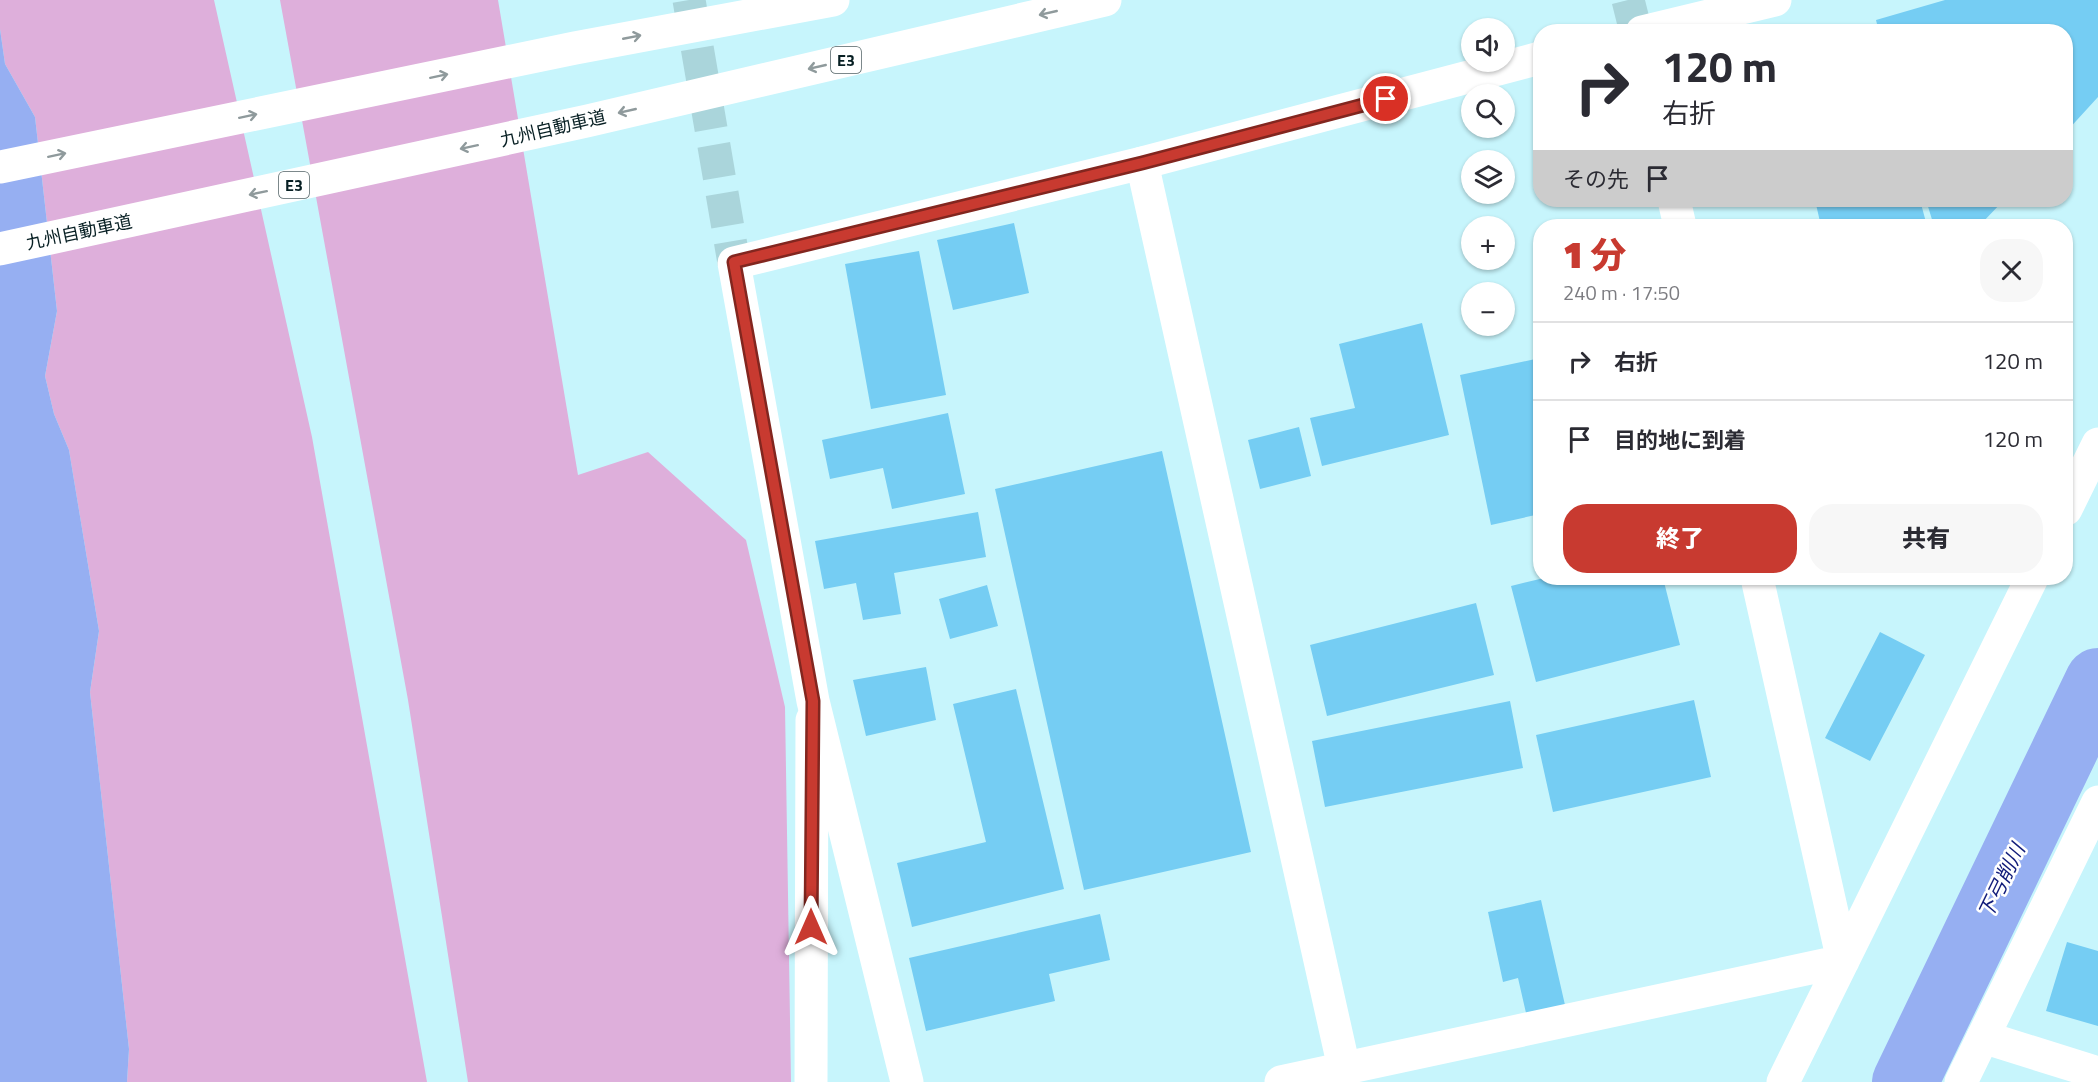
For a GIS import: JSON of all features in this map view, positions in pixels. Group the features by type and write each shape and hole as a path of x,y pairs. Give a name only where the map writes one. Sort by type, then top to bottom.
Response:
{"main road":[{"path":"0,167 575,48 833,0"},
{"name":"九州自動車道","path":"0,249 587,121 1105,0"},
{"path":"1675,24 1775,0"},
{"path":"907,1082 813,701 734,262 1142,163 1533,60"},
{"path":"1142,163 1344,1068"},
{"path":"2073,495 2098,444"},
{"path":"1759,585 1843,962"},
{"path":"1783,1082 2029,585"},
{"path":"811,1082 813,701"},
{"path":"1961,1082 2098,802"},
{"path":"1281,1082 1843,962"},
{"path":"1983,1037 2098,1073"}],"shaded area":[{"path":"0,0 214,0 312,437 427,1082 127,1082 129,1049 90,692 99,631 69,450 54,414 45,376 57,311 35,117 5,64 0,29"},
{"path":"280,0 498,0 578,475 648,452 746,540 785,707 791,1082 468,1082 408,700"}],"water":[{"path":"0,29 5,64 35,117 57,311 45,376 54,414 69,450 99,631 90,692 129,1049 127,1082 0,1082"}],"building":[{"path":"1945,0 2098,0 2098,97 2073,124 2073,24 1877,24 1876,20"},
{"path":"1817,207 1922,207 1925,219 1819,219"},
{"path":"1928,207 1997,207 1986,219 1932,219"},
{"path":"1014,223 1029,293 953,310 937,240"},
{"path":"919,251 946,395 871,409 845,264"},
{"path":"1422,323 1449,435 1322,466 1310,418 1355,408 1339,344"},
{"path":"1533,359 1533,516 1491,525 1460,375"},
{"path":"948,413 965,494 892,509 883,468 830,479 822,440"},
{"path":"1299,427 1311,476 1260,489 1248,440"},
{"path":"1162,451 1251,852 1084,890 995,489"},
{"path":"978,512 986,557 894,573 901,614 863,620 856,583 824,589 815,541"},
{"path":"1533,581 1533,585 1665,585 1680,645 1536,682 1511,586"},
{"path":"987,585 998,626 950,639 939,599"},
{"path":"1476,603 1494,675 1327,716 1310,645"},
{"path":"1880,632 1925,655 1870,761 1825,738"},
{"path":"926,667 936,720 866,736 853,680"},
{"path":"1016,689 1064,889 912,927 897,863 986,842 953,704"},
{"path":"1694,700 1711,777 1553,812 1536,735"},
{"path":"1510,701 1523,768 1325,807 1312,741"},
{"path":"1541,900 1565,1005 1526,1013 1518,978 1503,982 1488,912"},
{"path":"1100,914 1110,960 1049,974 1055,1001 926,1031 909,958"},
{"path":"2067,942 2098,951 2098,1026 2046,1011"}],"waterway":[{"name":"下弓削川","path":"1905,1082 2098,681"}],"tunnel":[{"path":"689,0 734,263"},
{"path":"1628,0 1634,24"}],"route":[{"path":"811,927 813,701 734,262 1142,163 1386,99"}]}
